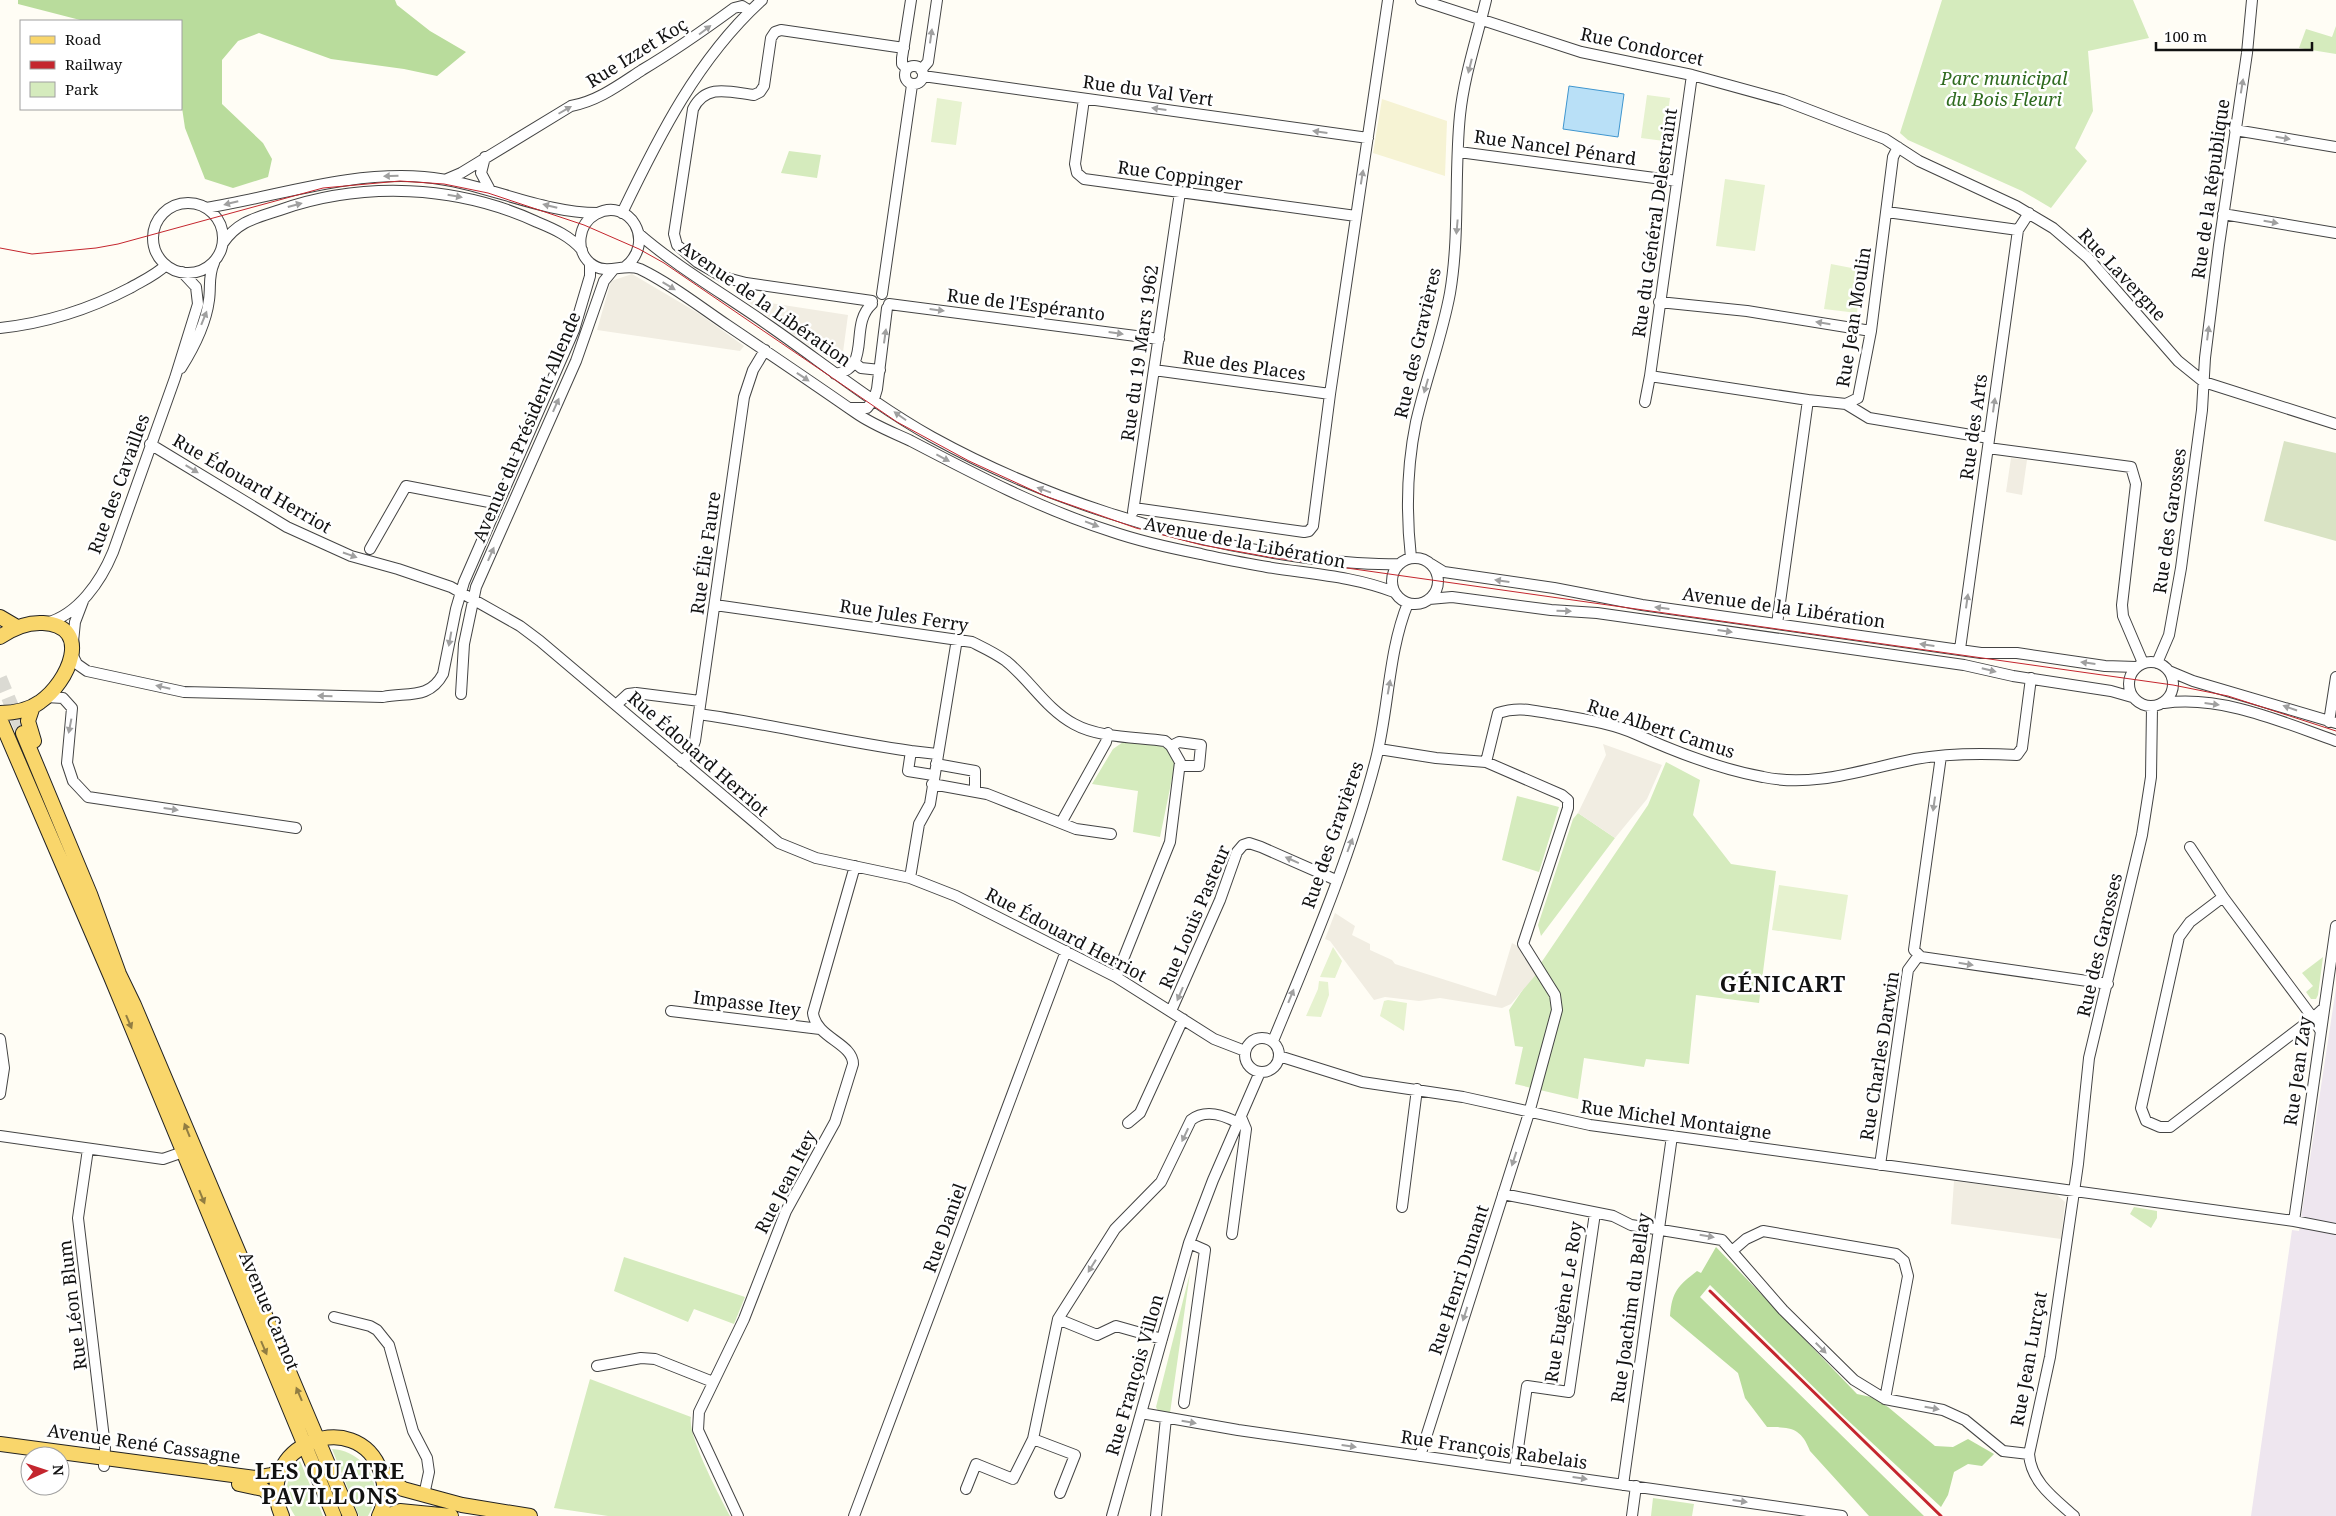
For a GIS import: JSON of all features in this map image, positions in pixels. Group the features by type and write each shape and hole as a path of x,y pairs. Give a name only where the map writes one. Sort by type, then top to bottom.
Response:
{"main road":[{"path":"0,616 17,626"},
{"path":"0,637 17,626 46,623 56,625 66,633 72,652 66,674 46,697 34,706 10,713 0,713"},
{"path":"34,706 28,726 96,892 134,1005"},
{"path":"0,719 111,977"},
{"path":"111,977 84,898 20,734 90,894 119,974 134,1005"},
{"name":"Avenue Carnot","path":"111,977 334,1516"},
{"name":"Avenue Carnot","path":"134,1005 350,1516"},
{"path":"282,1516 276,1500 277,1484 281,1469 291,1454 304,1444 318,1439 336,1438 353,1442 368,1452 395,1484 424,1495 462,1505 530,1516"},
{"name":"Avenue René Cassagne","path":"0,1444 255,1486 270,1493 276,1500"},
{"name":"Avenue René Cassagne","path":"0,1452 20,1454"},
{"name":"Avenue René Cassagne","path":"70,1460 105,1462 255,1478 272,1475 281,1469"},
{"path":"379,1467 384,1480 385,1495 379,1516"},
{"path":"387,1516 400,1511 451,1516"}],"street":[{"path":"622,213 664,128 686,93 713,54 762,0"},
{"path":"907,69 902,64 911,0"},
{"path":"912,85 920,82 928,62 937,0"},
{"path":"1134,508 1304,532 1309,531 1313,526 1330,394 1388,0"},
{"name":"Rue Condorcet","path":"1421,0 1482,18 1581,52 1692,74 1783,100 1856,127"},
{"name":"Rue des Gravières","path":"1411,558 1408,500 1412,451 1417,419 1450,292 1457,217 1460,114 1486,0"},
{"name":"Rue de la République","path":"2204,382 2223,214 2247,53 2252,0"},
{"name":"Rue Izzet Koç","path":"445,180 461,173 571,106 585,103 606,94 691,40 734,8 742,6 750,11"},
{"path":"872,302 746,283 723,277 697,262 677,245 674,234 693,109 704,94 713,90 754,95 760,92 764,86 771,38 775,32 781,30 904,48"},
{"path":"912,85 905,80 904,74 907,69 912,66 922,73"},
{"name":"Rue du Val Vert","path":"922,73 1084,99 1368,138"},
{"name":"Rue du Général Delestraint","path":"1645,402 1692,74"},
{"path":"882,294 912,85"},
{"name":"Rue Coppinger","path":"1084,99 1075,164 1076,173 1084,179 1356,216"},
{"name":"Rue Lavergne","path":"1856,127 1886,139 1937,170 2029,213 2059,233 2088,258 2178,362 2204,382 2336,424"},
{"path":"2235,130 2336,147"},
{"name":"Rue Jean Moulin","path":"1808,400 1846,404 1858,398 1871,331 1893,157 1898,147"},
{"name":"Rue Nancel Pénard","path":"1459,152 1677,181"},
{"path":"485,157 482,173 489,188"},
{"path":"206,208 322,183 400,176 445,180 489,188 562,209 598,213 614,211 630,218 639,234 637,254 625,267 613,270 597,267 590,262 575,242 556,230 507,210 443,194 400,191 342,194 287,207 238,226 223,243 214,262 205,269 194,272 182,272 166,265 158,254 154,239 155,228 162,214 176,205 183,203 198,204 206,208 218,221 223,243"},
{"name":"Rue du 19 Mars 1962","path":"1132,519 1180,192"},
{"path":"1887,212 2018,230"},
{"path":"582,250 580,240 584,225 598,213"},
{"name":"Rue des Arts","path":"1960,649 2018,230 2029,213"},
{"path":"2223,214 2336,233"},
{"name":"Avenue de la Libération","path":"639,234 799,346 835,374 932,437 1022,481 1132,519 1203,540 1340,562 1398,564"},
{"name":"Rue des Cavailles","path":"175,378 188,356 208,308 209,273 214,262"},
{"name":"Avenue du Président Allende","path":"72,652 77,664 87,671 184,692 357,697 409,696 430,690 439,682 443,674 461,592 574,330 590,276 590,262"},
{"path":"0,328 33,324 86,309 135,285 166,265"},
{"name":"Avenue de la Libération","path":"625,267 639,269 671,287 875,426 910,440 1009,491 1108,531 1200,554 1267,567 1364,582 1394,592"},
{"name":"Avenue du Président Allende","path":"461,694 461,664 472,599 576,361 604,281 613,270"},
{"name":"Rue des Cavailles","path":"72,652 75,622 85,598 102,573 113,552 175,378 199,297 194,283 182,272"},
{"path":"835,374 847,371 855,363 862,315 877,294 882,294 888,298 888,306 880,370 874,399 863,410 848,408"},
{"path":"872,302 874,309 879,311 888,306"},
{"path":"1659,302 1747,311 1871,331"},
{"name":"Rue de l'Espéranto","path":"888,306 1159,339"},
{"name":"Rue Élie Faure","path":"682,762 691,752 695,741 744,397 753,370 765,350"},
{"path":"855,363 861,368 880,370"},
{"name":"Rue des Places","path":"1154,370 1330,394"},
{"path":"1650,376 1808,400 1778,624"},
{"name":"Rue des Garosses","path":"2157,663 2165,648 2175,603 2202,410 2204,382"},
{"path":"1846,404 1868,418 1988,443 2131,467 2136,484 2122,605 2123,616 2140,665"},
{"name":"Rue Édouard Herriot","path":"150,444 287,527 351,556 398,569 461,592 528,631 779,843 802,854 910,878 956,896 1116,977 1214,1039 1245,1051"},
{"path":"370,549 406,486 489,502 497,506"},
{"path":"1411,558 1418,558 1431,564 1438,580 1434,593 1429,599 1415,604 1408,603 1394,592 1391,580 1398,564 1411,558"},
{"name":"Avenue de la Libération","path":"1431,564 1444,572 1554,588 1642,605 1981,653 2017,653 2105,666 2140,665"},
{"name":"Avenue de la Libération","path":"1429,599 1452,597 1550,610 1596,613 1964,665 2106,690 2132,698"},
{"name":"Rue des Cavailles","path":"46,623 64,617 85,598"},
{"name":"Rue des Gravières","path":"1273,1041 1360,819 1379,749 1399,632 1408,603"},
{"name":"Rue Jules Ferry","path":"715,604 957,639 991,650 1007,662 1055,710 1074,725 1108,733 1165,741 1171,746"},
{"path":"910,878 919,824 930,804 957,639"},
{"path":"2336,677 2333,722 2278,704 2193,681 2169,672 2157,663 2140,665 2132,672 2128,683 2132,698 2137,703 2152,707 2164,703 2190,701 2226,706 2284,722 2336,741"},
{"path":"2164,703 2172,690 2172,678 2169,672"},
{"path":"2031,678 2020,753 2017,755 1979,753 1941,756 1914,950 1921,957 2108,984"},
{"path":"616,705 628,694 636,693 700,701"},
{"path":"46,697 63,698 72,708 67,763 73,781 88,797 296,828"},
{"name":"Rue des Garosses","path":"2073,1191 2089,1058 2142,835 2150,777 2152,707"},
{"name":"Rue Albert Camus","path":"1486,762 1498,713 1514,708 1609,726 1699,760 1746,773 1785,780 1809,781 1836,777 1916,759 1941,756"},
{"path":"699,714 762,723 850,742 911,751 972,769 976,776 975,791"},
{"path":"1061,823 1106,742 1108,733"},
{"path":"1116,977 1170,842 1180,766 1171,746 1179,742 1202,745 1199,766 1180,766"},
{"path":"1379,749 1436,758 1486,762"},
{"path":"911,751 908,771 933,780 987,794 1076,828 1111,834"},
{"name":"Rue Henri Dunant","path":"1420,1456 1529,1113 1558,1010 1554,995 1525,950 1524,944 1568,808 1568,800 1562,795 1486,762"},
{"name":"Rue Louis Pasteur","path":"1171,1011 1220,900 1237,852 1243,845 1250,843 1261,847 1336,880"},
{"path":"2190,846 2223,898 2320,1030"},
{"path":"820,1029 814,1020 814,1008 854,866"},
{"path":"2223,898 2190,922 2179,937 2141,1108 2146,1121 2160,1127 2170,1127 2324,1008"},
{"name":"Rue Jean Zay","path":"2294,1221 2336,926"},
{"name":"Rue Daniel","path":"854,1516 1066,952"},
{"name":"Rue Charles Darwin","path":"1880,1165 1908,970 1918,955"},
{"name":"Impasse Itey","path":"671,1011 820,1029"},
{"path":"1128,1122 1140,1113 1183,1018"},
{"name":"Rue Jean Itey","path":"738,1516 698,1430 699,1412 744,1319 786,1211 835,1122 841,1106 853,1058 820,1029"},
{"path":"1256,1038 1268,1038 1273,1041 1279,1056 1272,1068 1260,1072 1254,1070 1246,1062 1245,1051 1247,1045 1256,1038"},
{"path":"0,1039 4,1068 0,1094"},
{"name":"Rue Michel Montaigne","path":"1279,1056 1362,1082 1462,1097 1590,1125 2073,1191"},
{"name":"Rue François Villon","path":"1112,1516 1189,1243 1213,1180 1260,1072"},
{"path":"1402,1207 1417,1089"},
{"path":"966,1489 976,1464 1013,1479 1033,1439 1058,1319 1115,1229 1161,1182 1191,1120 1197,1115 1226,1116 1239,1120 1246,1129 1232,1234"},
{"path":"0,1136 163,1159 183,1152"},
{"name":"Rue Joachim du Bellay","path":"1623,1485 1672,1136"},
{"name":"Rue Léon Blum","path":"88,1149 78,1218 87,1275 105,1462"},
{"path":"2073,1191 2294,1221 2336,1229"},
{"name":"Rue Jean Lurçat","path":"2073,1191 2050,1357 2028,1454 2031,1470 2039,1484 2074,1516"},
{"path":"1503,1194 1613,1216 1631,1226 1718,1238 1732,1251 1783,1310 1854,1380 1884,1399 1944,1410 1965,1420 2002,1451 2028,1454"},
{"name":"Rue Eugène Le Roy","path":"1514,1469 1527,1386 1569,1392 1595,1213"},
{"path":"1732,1251 1746,1240 1763,1231 1896,1254 1904,1261 1908,1276 1884,1399"},
{"path":"1184,1404 1206,1250 1189,1243"},
{"path":"334,1317 370,1326 384,1337 389,1345 412,1431 427,1458 429,1472 424,1495"},
{"path":"1058,1319 1097,1335 1116,1326 1162,1339"},
{"path":"598,1366 641,1358 654,1358 713,1382"},
{"name":"Rue François Rabelais","path":"1141,1413 1420,1456 1842,1516"},
{"path":"1156,1516 1166,1418"},
{"path":"1033,1439 1075,1455 1060,1493"},
{"path":"1632,1516 1636,1486"}],"shaded area":[{"path":"1382,99 1447,121 1445,176 1373,153"},
{"path":"632,274 698,313 744,346 740,351 597,330 611,281"},
{"path":"744,299 848,315 841,367 802,341"},
{"path":"2011,458 2027,460 2022,495 2006,492"},
{"path":"1603,744 1662,765 1647,799 1615,838 1578,813 1606,755"},
{"path":"1335,913 1355,926 1352,935 1370,944 1370,950 1392,960 1395,964 1496,996 1512,943 1525,950 1539,971 1511,1004 1502,1008 1440,998 1419,1001 1385,997 1374,1000 1330,941 1325,939"},
{"path":"2336,988 2336,1516 2251,1516 2292,1230 2299,1231"},
{"path":"1954,1181 2056,1194 2065,1202 2061,1239 1951,1224"}],"green space":[{"path":"18,0 395,0 397,5 430,31 466,52 437,76 404,69 331,59 259,33 238,41 222,60 222,104 263,143 272,159 268,177 233,188 205,179 185,128 182,108 182,20 80,20 18,4"},
{"name":"Parc municipal du Bois Fleuri","path":"1942,0 2133,0 2149,38 2088,51 2093,111 2075,148 2087,161 2051,208 2022,191 1908,140 1900,133"},
{"path":"2336,26 2336,54 2299,48 2306,29 2332,37"},
{"path":"1647,95 1670,98 1664,141 1641,138"},
{"path":"937,98 962,102 956,145 931,142"},
{"path":"789,151 821,155 817,178 781,173"},
{"path":"1725,179 1765,185 1755,251 1716,246"},
{"path":"1831,264 1862,270 1857,313 1824,309"},
{"path":"2284,441 2336,453 2336,541 2264,521"},
{"path":"1126,740 1156,743 1170,751 1175,764 1160,837 1133,832 1138,791 1092,784 1113,749"},
{"path":"1666,762 1700,780 1693,815 1731,864 1776,871 1759,1003 1696,995 1689,1064 1646,1059 1644,1067 1584,1058 1578,1099 1515,1084 1523,1047 1515,1046 1509,1010 1648,805"},
{"path":"1517,796 1559,807 1539,872 1502,860"},
{"path":"1578,813 1615,838 1541,936 1538,925 1573,819"},
{"path":"1779,885 1848,895 1841,940 1772,930"},
{"path":"1333,947 1342,961 1335,978 1320,977"},
{"path":"2323,957 2318,995 2316,999 2311,999 2306,992 2313,986 2302,973"},
{"path":"1319,981 1328,982 1329,995 1321,1017 1306,1016 1318,989"},
{"path":"1384,1001 1407,1003 1404,1031 1380,1016"},
{"path":"2134,1207 2157,1211 2157,1218 2151,1228 2130,1214"},
{"path":"1716,1247 1857,1394 1871,1397 1888,1407 1935,1446 1953,1447 1968,1439 1994,1454 1982,1466 1968,1464 1954,1472 1948,1495 1941,1507 1841,1414 1710,1285 1700,1297 1924,1516 1869,1516 1810,1451 1807,1443 1799,1433 1788,1428 1767,1427 1745,1398 1738,1373 1670,1316 1672,1301 1677,1290 1697,1271 1701,1273"},
{"path":"624,1257 745,1297 734,1324 694,1309 688,1322 614,1291"},
{"path":"1190,1273 1170,1413 1158,1411 1156,1407"},
{"path":"590,1379 691,1417 691,1426 699,1451 730,1516 608,1516 554,1508"},
{"path":"332,1449 344,1451 354,1456 370,1472 374,1482 375,1493 368,1516 359,1516"},
{"path":"300,1461 323,1516 295,1516 288,1502 288,1480"},
{"path":"1653,1498 1694,1504 1692,1516 1651,1516"}],"water":[{"path":"1569,86 1624,94 1618,137 1563,129"}],"tunnel":[{"path":"0,678 23,733"}],"tram line":[{"path":"0,248 32,254 118,244 323,188 400,181 444,184 488,193 584,225 639,249 664,263 897,422 969,461 1045,496 1136,528 1202,545 1269,557 2173,685 2228,696 2336,731"}],"railway":[{"path":"1710,1291 1941,1516"}],"district":[{"name":"GÉNICART","path":"1783,984"},
{"name":"LES QUATRE PAVILLONS","path":"330,1484"}]}
